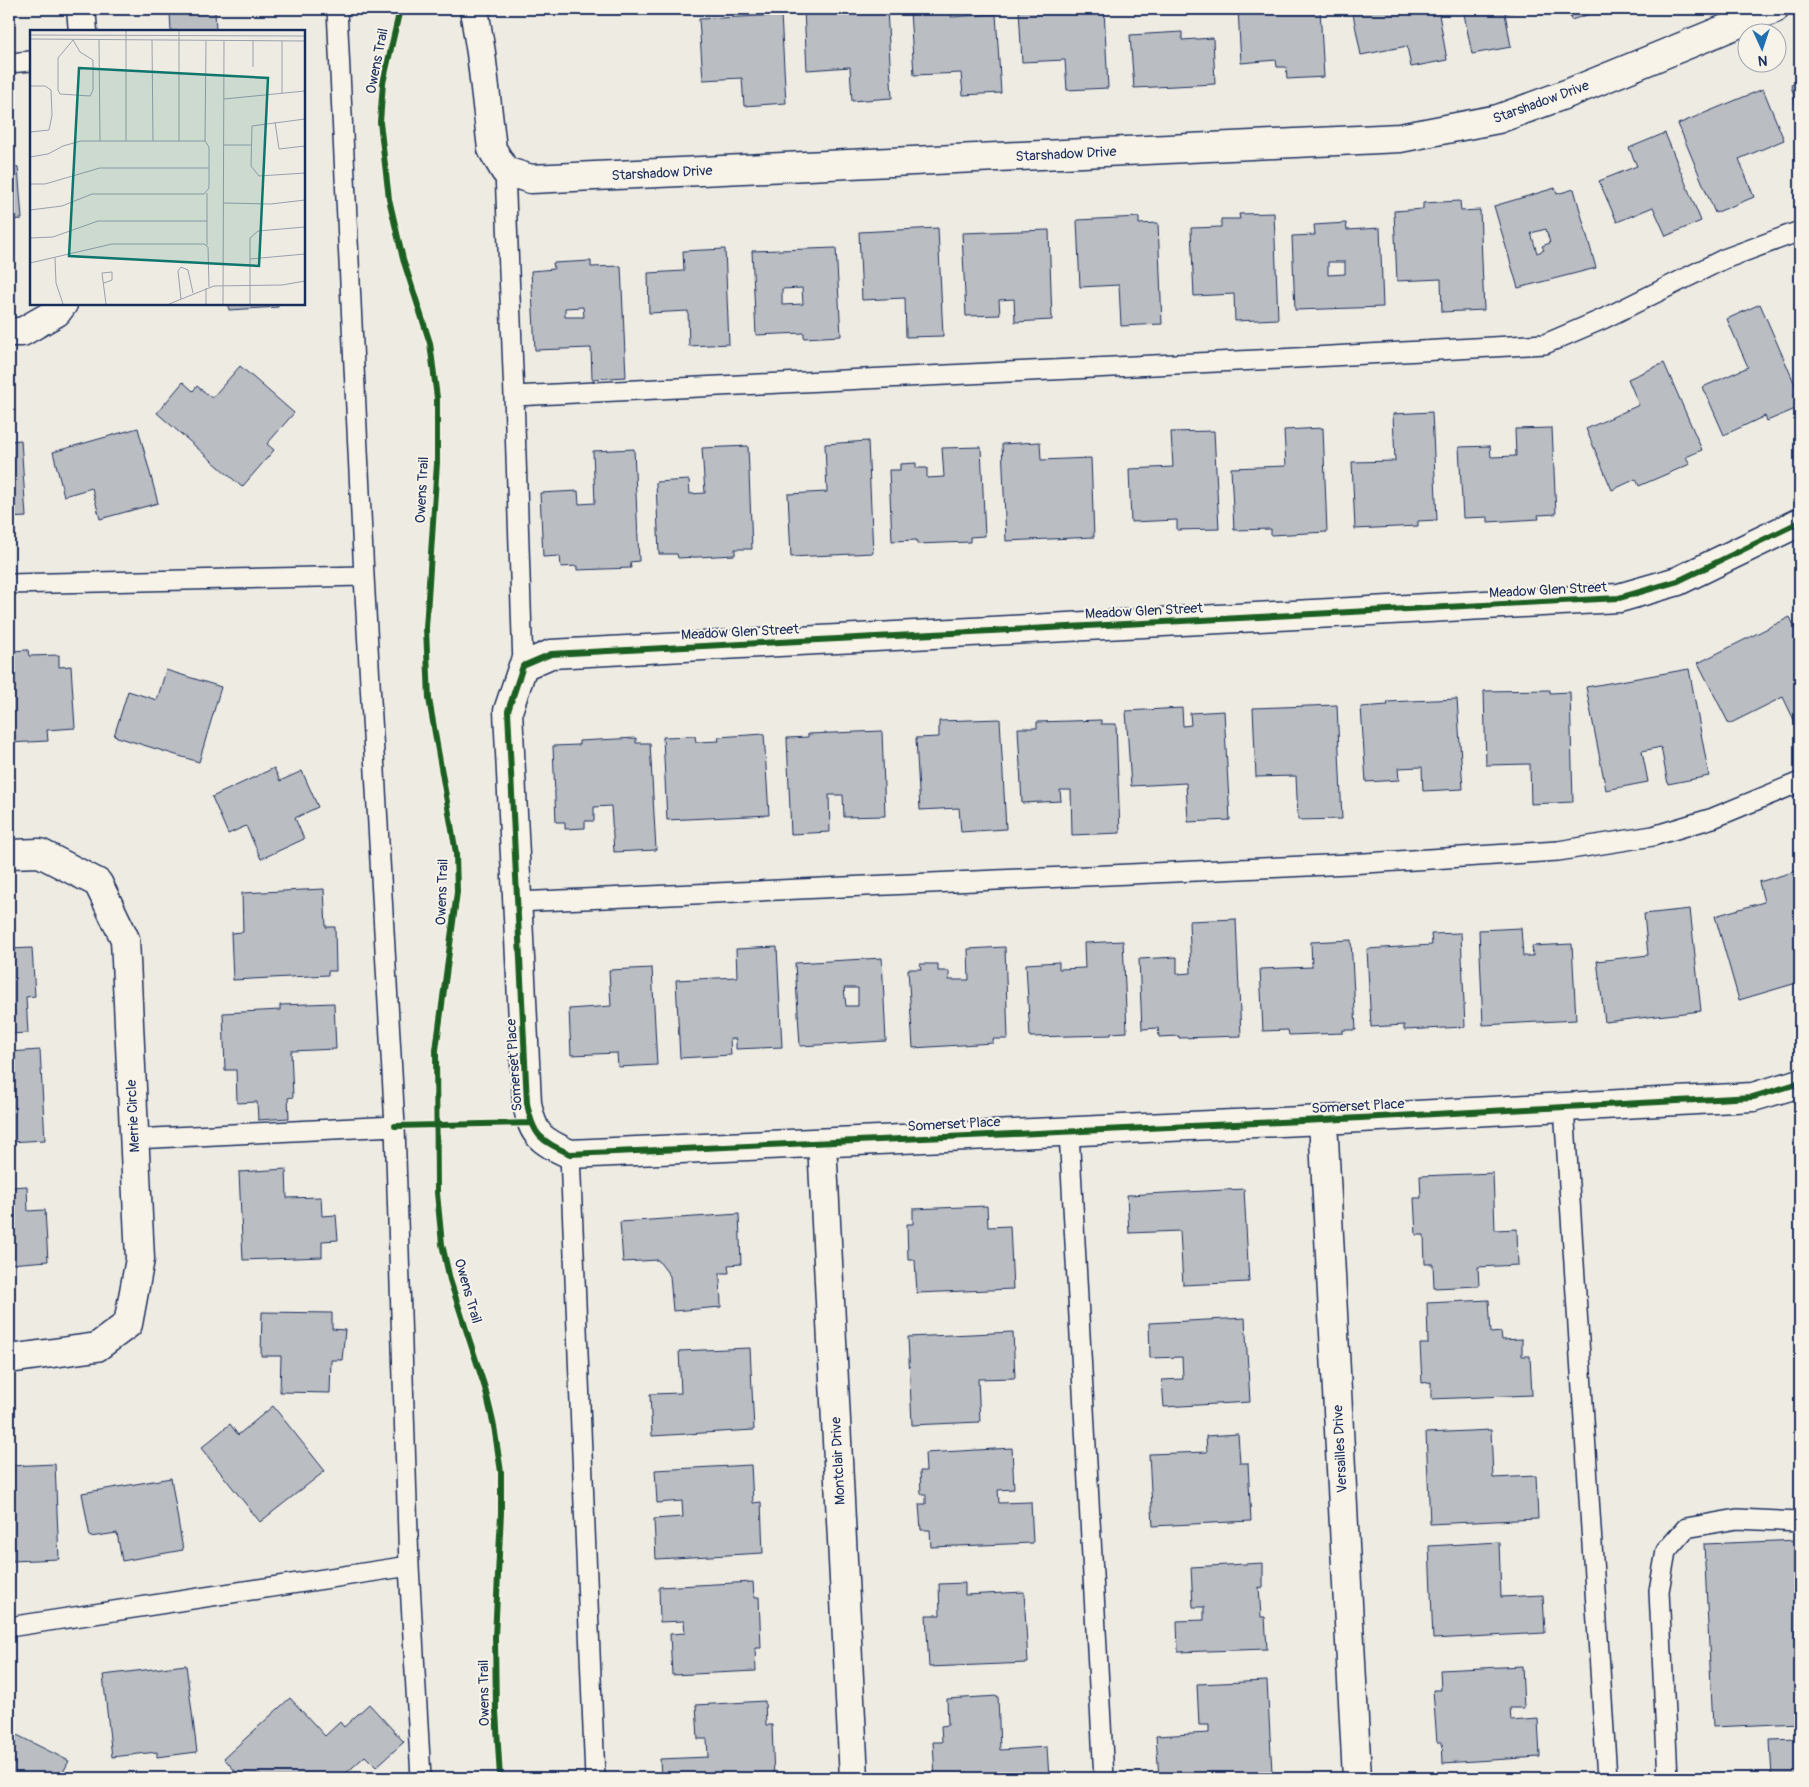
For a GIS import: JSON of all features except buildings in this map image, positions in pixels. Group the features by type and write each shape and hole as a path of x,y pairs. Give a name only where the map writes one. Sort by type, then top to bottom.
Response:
{"street":[{"path":"81,9 82,30"},
{"path":"474,9 492,150 504,171"},
{"name":"Starshadow Drive","path":"504,171 532,179 1400,138 1498,119 1569,93 1774,9"},
{"path":"9,332 22,332 57,312 61,305"},
{"name":"Meadow Glen Street","path":"523,666 552,654 1619,598 1678,581 1800,522"},
{"name":"Somerset Place","path":"523,666 508,711 527,1103 531,1123 545,1142 570,1154 1323,1120 1753,1097 1800,1083"},
{"name":"Merrie Circle","path":"9,854 40,853 98,883 125,939 140,1260 128,1324 97,1347 9,1359"},
{"name":"Versailles Drive","path":"1323,1120 1357,1778"},
{"name":"Montclair Drive","path":"822,1143 854,1778"}],"lane":[{"path":"337,9 364,576 395,1126 409,1566 421,1778"},
{"path":"9,63 30,61"},
{"path":"504,171 523,666"},
{"path":"514,396 1278,359 1544,344 1603,319 1724,259 1800,231"},
{"path":"9,584 364,576"},
{"path":"517,902 1339,864 1558,851 1653,836 1712,818 1800,782"},
{"path":"1564,1107 1607,1778"},
{"path":"134,1139 395,1126"},
{"path":"1069,1132 1104,1778"},
{"path":"570,1154 595,1778"},
{"path":"1668,1778 1659,1591 1666,1551 1686,1528 1737,1519 1800,1522"},
{"path":"9,1627 409,1566"}],"cycle path":[{"name":"Owens Trail","path":"400,9 383,83 380,122 389,199 403,259 430,343 437,398 437,463 426,628 429,699 456,853 457,892 436,1050 437,1193 442,1244 450,1280 485,1388 494,1426 501,1472 495,1637 496,1711 500,1778"},
{"path":"1800,522 1678,581 1619,598 551,654 523,666 508,711 527,1103 532,1123 540,1136 551,1145 570,1154 1323,1120 1753,1097 1800,1083"},
{"path":"395,1126 531,1123"}]}
